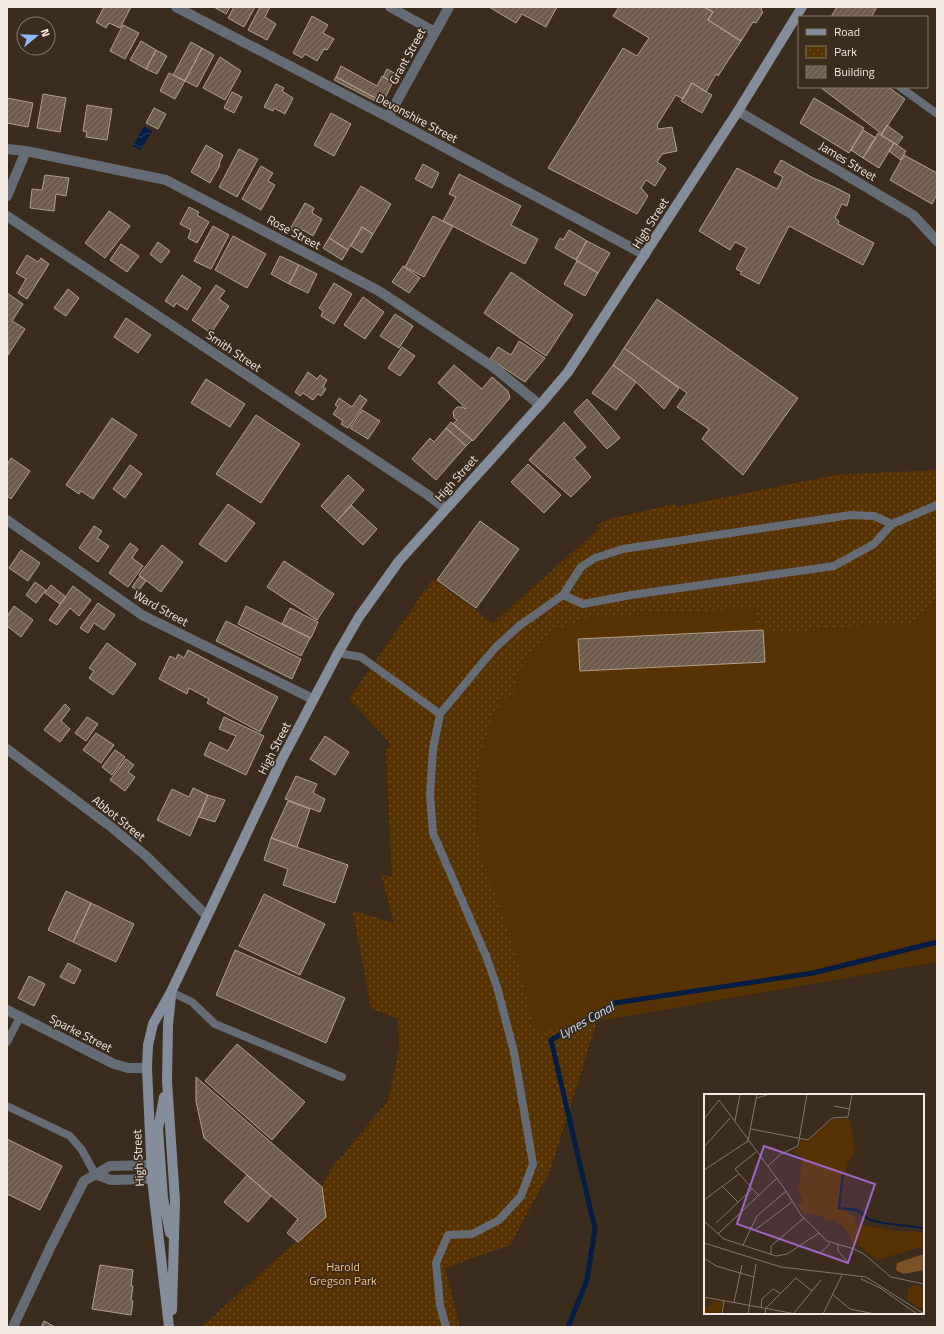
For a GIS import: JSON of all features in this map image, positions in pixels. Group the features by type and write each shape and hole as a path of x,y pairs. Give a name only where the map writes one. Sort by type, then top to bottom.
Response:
{"main road":[{"name":"High Street","path":"170,1327 151,1165 146,1068 148,1045 153,1024 171,992 281,761 313,699 359,617 399,560 540,405 568,372 738,111 799,13"},
{"name":"High Street","path":"170,1327 175,1201 167,1081 168,1025 171,992"},
{"path":"167,1081 158,1129 163,1198 173,1252"},
{"path":"151,1165 161,1172"},
{"path":"152,1179 161,1172"}],"street":[{"name":"Devonshire Street","path":"176,7 645,255"},
{"path":"390,7 435,32"},
{"name":"Grant Street","path":"388,118 448,7"},
{"name":"James Street","path":"738,111 913,215 937,241"},
{"name":"Rose Street","path":"7,149 26,151 166,180 379,291 492,366 540,405"},
{"path":"7,196 26,151"},
{"name":"Smith Street","path":"7,216 445,508"},
{"name":"Ward Street","path":"7,520 142,615 313,699"},
{"name":"Abbot Street","path":"7,749 110,826 146,856 207,916"},
{"name":"Sparke Street","path":"7,1010 114,1064 128,1068 146,1068"},
{"path":"13,1327 80,1186 84,1181 110,1166 151,1165"},
{"path":"95,1174 111,1180 152,1179"}],"lane":[{"path":"901,88 936,113"},
{"path":"563,596 583,604 631,595 834,566 874,544 892,524 937,505"},
{"path":"446,1327 440,1305 436,1262 448,1235 472,1234 500,1220 521,1196 533,1164 514,1052 497,987 486,956 433,833 430,795 433,749 440,714 496,647 519,626 563,596 581,567 595,558 623,548 851,515 874,516 892,524"},
{"path":"338,653 361,657 440,714"},
{"path":"171,992 192,1002 215,1024 342,1078"},
{"path":"7,1042 20,1017"},
{"path":"7,1106 70,1136 82,1150 95,1174"}],"green space":[{"name":"Harold Gregson Park","path":"937,470 937,939 605,996 550,1171 510,1245 445,1268 460,1327 205,1327 204,1325 324,1216 322,1187 331,1169 388,1101 399,1048 398,1019 371,1008 353,911 394,923 381,874 392,877 386,751 391,744 349,699 433,579 493,623 600,528 597,525 609,519 675,504 677,507 835,475"},
{"path":"937,598 937,962 536,1032 508,928 483,863 476,828 475,786 481,752 489,725 503,698 512,699 519,671 537,645 557,629 581,620 602,615 755,609 757,625 766,624 767,633 916,622"}],"water":[{"path":"144,126 152,131 141,150 133,146"}],"building":[{"path":"104,7 131,7 120,28 109,23 106,28 96,22"},
{"path":"214,7 230,7 226,14"},
{"path":"234,7 255,7 244,27 228,18"},
{"path":"260,7 270,7 265,17 276,24 267,40 248,30"},
{"path":"489,7 557,7 546,27 522,14 516,23"},
{"path":"619,7 704,7 713,12 708,20 741,41 718,76 716,74 706,92 692,83 683,99 676,95 657,125 658,129 672,127 677,151 662,154 657,162 666,168 655,186 646,180 641,188 648,196 637,214 548,168 623,48 637,56 649,38 613,16"},
{"path":"704,7 762,7 761,10 763,12 756,23 753,22 741,41 708,20 713,12"},
{"path":"837,7 877,7 872,16 832,16"},
{"path":"312,16 328,25 323,33 334,39 327,50 324,49 317,61 305,54 302,58 293,53"},
{"path":"123,25 139,33 125,59 110,51"},
{"path":"141,41 156,50 146,69 130,60"},
{"path":"191,42 202,48 185,81 173,75"},
{"path":"202,48 214,55 197,87 185,81"},
{"path":"156,50 167,56 157,74 146,69"},
{"path":"220,57 241,71 225,100 203,88"},
{"path":"341,66 377,86 382,76 393,82 383,102 336,77"},
{"path":"387,69 396,74 392,82 383,77"},
{"path":"169,73 185,81 175,99 160,91"},
{"path":"336,77 383,102 381,104 334,80"},
{"path":"692,83 712,95 702,113 681,101"},
{"path":"276,84 284,88 282,91 293,98 285,114 274,108 273,111 264,107"},
{"path":"821,88 889,88 905,99 882,134"},
{"path":"232,92 242,97 234,113 224,108"},
{"path":"43,94 66,98 60,132 37,128"},
{"path":"7,98 33,103 28,127 7,123"},
{"path":"814,98 864,128 849,153 800,123"},
{"path":"87,105 112,109 107,140 86,137 87,132 83,131"},
{"path":"154,108 166,114 158,129 146,123"},
{"path":"331,113 351,124 334,156 314,145"},
{"path":"887,125 903,137 897,145 881,135"},
{"path":"863,130 876,138 863,158 851,150"},
{"path":"878,133 894,143 879,168 863,158"},
{"path":"894,143 906,151 901,160 889,151"},
{"path":"206,145 223,155 219,164 220,165 210,183 191,172"},
{"path":"239,149 258,159 237,197 219,187"},
{"path":"904,155 937,173 937,194 932,204 890,180"},
{"path":"781,160 813,178 850,195 847,206 842,204 835,218 839,221 838,224 874,243 863,265 789,226 759,284 740,274 742,272 736,269 747,248 735,242 730,250 699,231 737,168 777,189 783,177 774,172"},
{"path":"423,164 439,173 432,188 415,179"},
{"path":"261,166 273,173 268,181 275,185 261,210 242,199"},
{"path":"459,174 521,206 511,225 538,239 525,264 443,221 456,197 449,194"},
{"path":"45,175 69,178 66,196 56,194 54,211 30,208 32,189 42,190"},
{"path":"361,186 391,204 373,234 362,227 348,250 329,238"},
{"path":"305,203 314,208 312,213 322,219 313,236 303,230 300,235 290,229"},
{"path":"189,207 199,212 197,215 209,222 197,243 188,238 191,230 180,224"},
{"path":"109,211 130,226 105,258 85,243"},
{"path":"433,216 453,226 424,277 405,267"},
{"path":"213,226 229,235 211,269 194,261"},
{"path":"362,227 373,234 362,253 351,246"},
{"path":"569,230 587,241 576,260 555,248 560,238 563,240"},
{"path":"233,236 266,254 247,288 215,270"},
{"path":"329,238 348,250 342,260 323,248"},
{"path":"587,241 610,253 598,273 576,260"},
{"path":"158,242 170,251 161,263 150,254"},
{"path":"121,244 139,256 127,272 110,260"},
{"path":"27,255 38,262 41,258 49,264 27,299 18,293 26,279 16,273"},
{"path":"280,256 299,265 289,284 271,274"},
{"path":"577,261 598,273 585,296 564,284"},
{"path":"299,265 317,274 308,293 289,284"},
{"path":"403,266 420,278 409,293 392,282"},
{"path":"511,272 573,315 546,356 484,313"},
{"path":"182,275 201,288 187,310 176,303 174,307 165,301"},
{"path":"334,283 352,294 334,324 321,316 323,311 319,308"},
{"path":"216,285 225,291 219,299 229,306 211,333 192,320"},
{"path":"68,289 79,298 66,316 54,308"},
{"path":"7,293 23,304 12,321 25,329 8,355"},
{"path":"363,297 384,312 365,339 344,325"},
{"path":"657,299 798,398 743,475 702,439 709,429 677,407 687,393 624,348"},
{"path":"395,314 413,326 399,348 380,336"},
{"path":"126,318 151,335 138,353 114,337"},
{"path":"519,341 545,358 525,382 490,359 498,347 511,355"},
{"path":"402,347 415,356 400,376 388,368"},
{"path":"624,348 679,388 664,409 636,382 613,365"},
{"path":"454,365 482,389 492,377 508,391 510,398 473,441 453,424 457,420 454,418 453,412 457,407 466,408 438,383"},
{"path":"613,365 636,382 616,410 592,393"},
{"path":"308,372 317,379 320,375 327,380 323,387 326,389 321,396 318,394 313,400 303,393 300,396 295,392"},
{"path":"206,379 245,404 230,427 191,403"},
{"path":"360,395 367,400 348,428 341,424 343,421 333,414 338,407 335,405 339,398 352,407"},
{"path":"587,399 620,438 607,449 574,412"},
{"path":"362,410 380,421 368,439 350,428"},
{"path":"256,415 300,444 261,503 216,474"},
{"path":"112,418 137,435 93,499 81,491 79,494 66,485"},
{"path":"451,422 472,440 466,446 446,428"},
{"path":"564,422 586,447 574,458 591,477 571,497 529,460"},
{"path":"446,428 466,446 436,480 412,459 430,438 434,442"},
{"path":"11,458 30,471 11,499 7,496 7,465"},
{"path":"528,464 561,495 544,513 511,482"},
{"path":"130,465 142,474 125,498 113,489"},
{"path":"348,475 364,490 337,521 321,506"},
{"path":"228,504 255,523 226,562 199,544"},
{"path":"351,505 377,529 363,545 337,521"},
{"path":"480,521 519,549 476,608 437,580"},
{"path":"94,526 102,531 97,538 109,546 98,562 79,548"},
{"path":"130,543 138,549 132,558 143,566 128,587 109,573"},
{"path":"162,545 183,562 161,592 139,575"},
{"path":"21,550 40,563 28,581 9,568"},
{"path":"284,561 334,594 317,620 267,587"},
{"path":"140,576 146,581 138,591 132,587"},
{"path":"35,582 46,590 36,603 26,595"},
{"path":"51,585 66,597 60,604 45,593"},
{"path":"73,586 91,600 79,616 70,608 57,625 49,620"},
{"path":"98,603 115,615 104,630 94,623 88,633 80,628"},
{"path":"14,606 33,620 21,637 7,626 7,616"},
{"path":"246,606 310,638 301,656 238,624"},
{"path":"290,608 318,622 311,638 282,624"},
{"path":"226,621 301,659 292,679 216,641"},
{"path":"763,630 765,662 580,671 578,639"},
{"path":"107,643 136,664 113,695 89,678 94,671 89,668"},
{"path":"188,650 278,697 260,732 207,703 209,699 189,688 187,694 159,679 170,656 176,659 178,654 184,658"},
{"path":"65,704 70,709 61,721 70,729 60,742 44,730"},
{"path":"87,717 98,724 86,741 75,733"},
{"path":"224,717 264,736 246,775 204,755 210,742 228,751 236,736 219,729"},
{"path":"96,733 114,745 101,763 83,750"},
{"path":"325,736 349,752 335,775 310,759"},
{"path":"115,750 125,757 112,775 102,767"},
{"path":"126,759 134,765 128,772 135,777 125,791 110,780"},
{"path":"296,776 317,784 313,793 325,799 320,812 285,799"},
{"path":"193,788 208,795 190,836 157,820 172,789 189,797"},
{"path":"208,795 225,800 215,822 199,817"},
{"path":"288,801 310,809 297,847 271,838"},
{"path":"271,838 348,865 335,903 283,885 288,869 264,860"},
{"path":"66,891 91,903 73,942 48,930"},
{"path":"264,894 325,924 300,975 239,946"},
{"path":"91,903 134,924 116,962 73,942"},
{"path":"235,950 345,998 326,1043 216,995"},
{"path":"68,963 81,970 74,984 60,977"},
{"path":"29,976 45,984 34,1006 18,998"},
{"path":"237,1044 305,1102 272,1140 205,1081"},
{"path":"196,1077 322,1187 326,1217 298,1242 287,1233 298,1219 204,1138 196,1101"},
{"path":"7,1139 62,1166 40,1210 7,1194"},
{"path":"247,1175 271,1196 248,1222 224,1202"},
{"path":"100,1265 133,1270 131,1300 133,1301 131,1315 92,1309"},
{"path":"44,1321 55,1327 41,1327"}],"waterway":[{"name":"Lynes Canal","path":"568,1327 587,1280 595,1229 551,1040 615,1003 813,973 937,942"}]}
